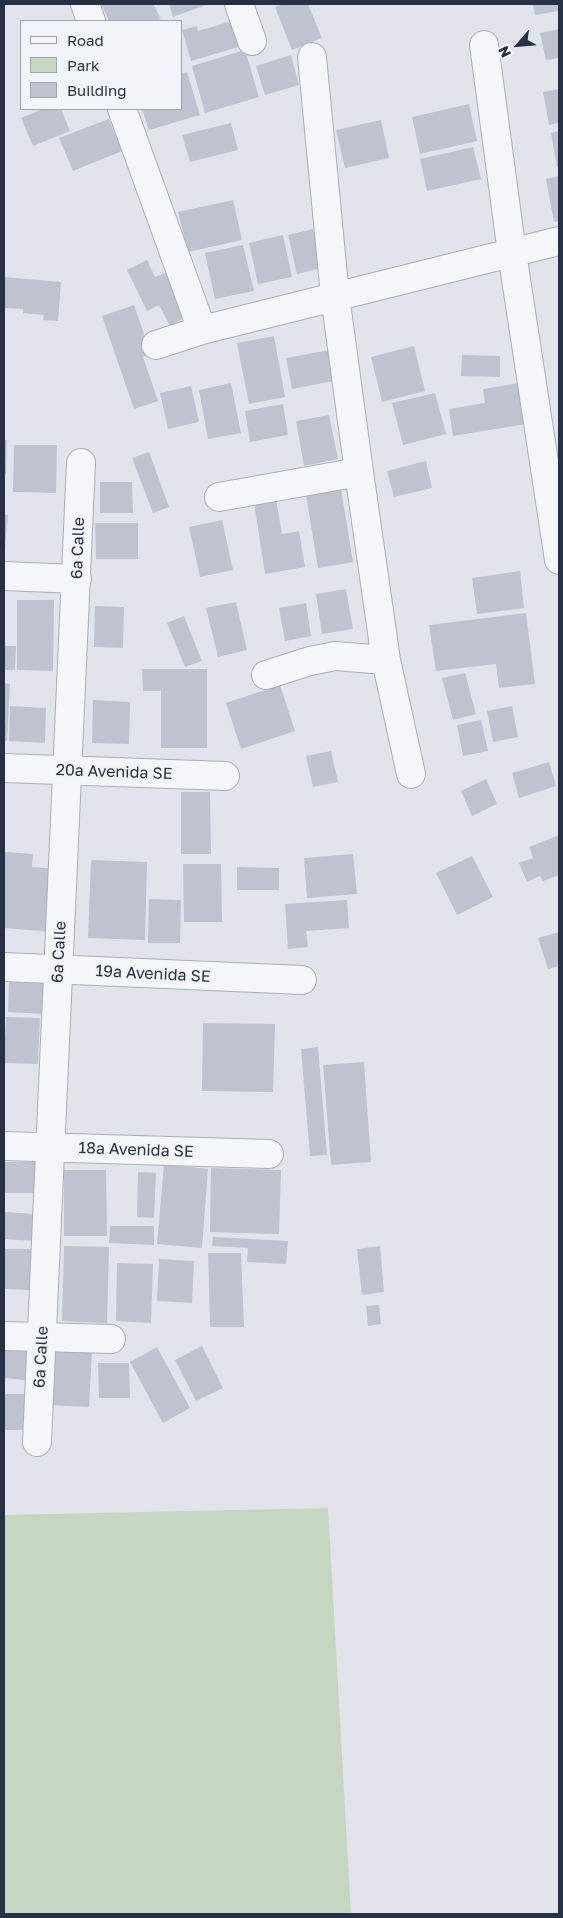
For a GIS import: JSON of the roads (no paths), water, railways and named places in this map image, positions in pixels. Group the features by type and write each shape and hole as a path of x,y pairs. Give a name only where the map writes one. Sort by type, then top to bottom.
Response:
{"street":[{"path":"84,4 91,20"},
{"path":"239,4 252,40"},
{"path":"484,45 512,253 559,560"},
{"path":"312,57 335,296 359,472 386,660 411,774"},
{"path":"122,110 202,330"},
{"path":"156,344 202,330 335,296 559,241"},
{"name":"6a Calle","path":"37,1442 82,463"},
{"path":"219,498 359,472"},
{"path":"4,576 76,579"},
{"path":"266,675 310,661 335,656 386,660"},
{"name":"20a Avenida SE","path":"4,768 224,776"},
{"name":"19a Avenida SE","path":"4,967 302,980"},
{"name":"18a Avenida SE","path":"4,1146 269,1154"},
{"path":"4,1336 111,1339"}]}
